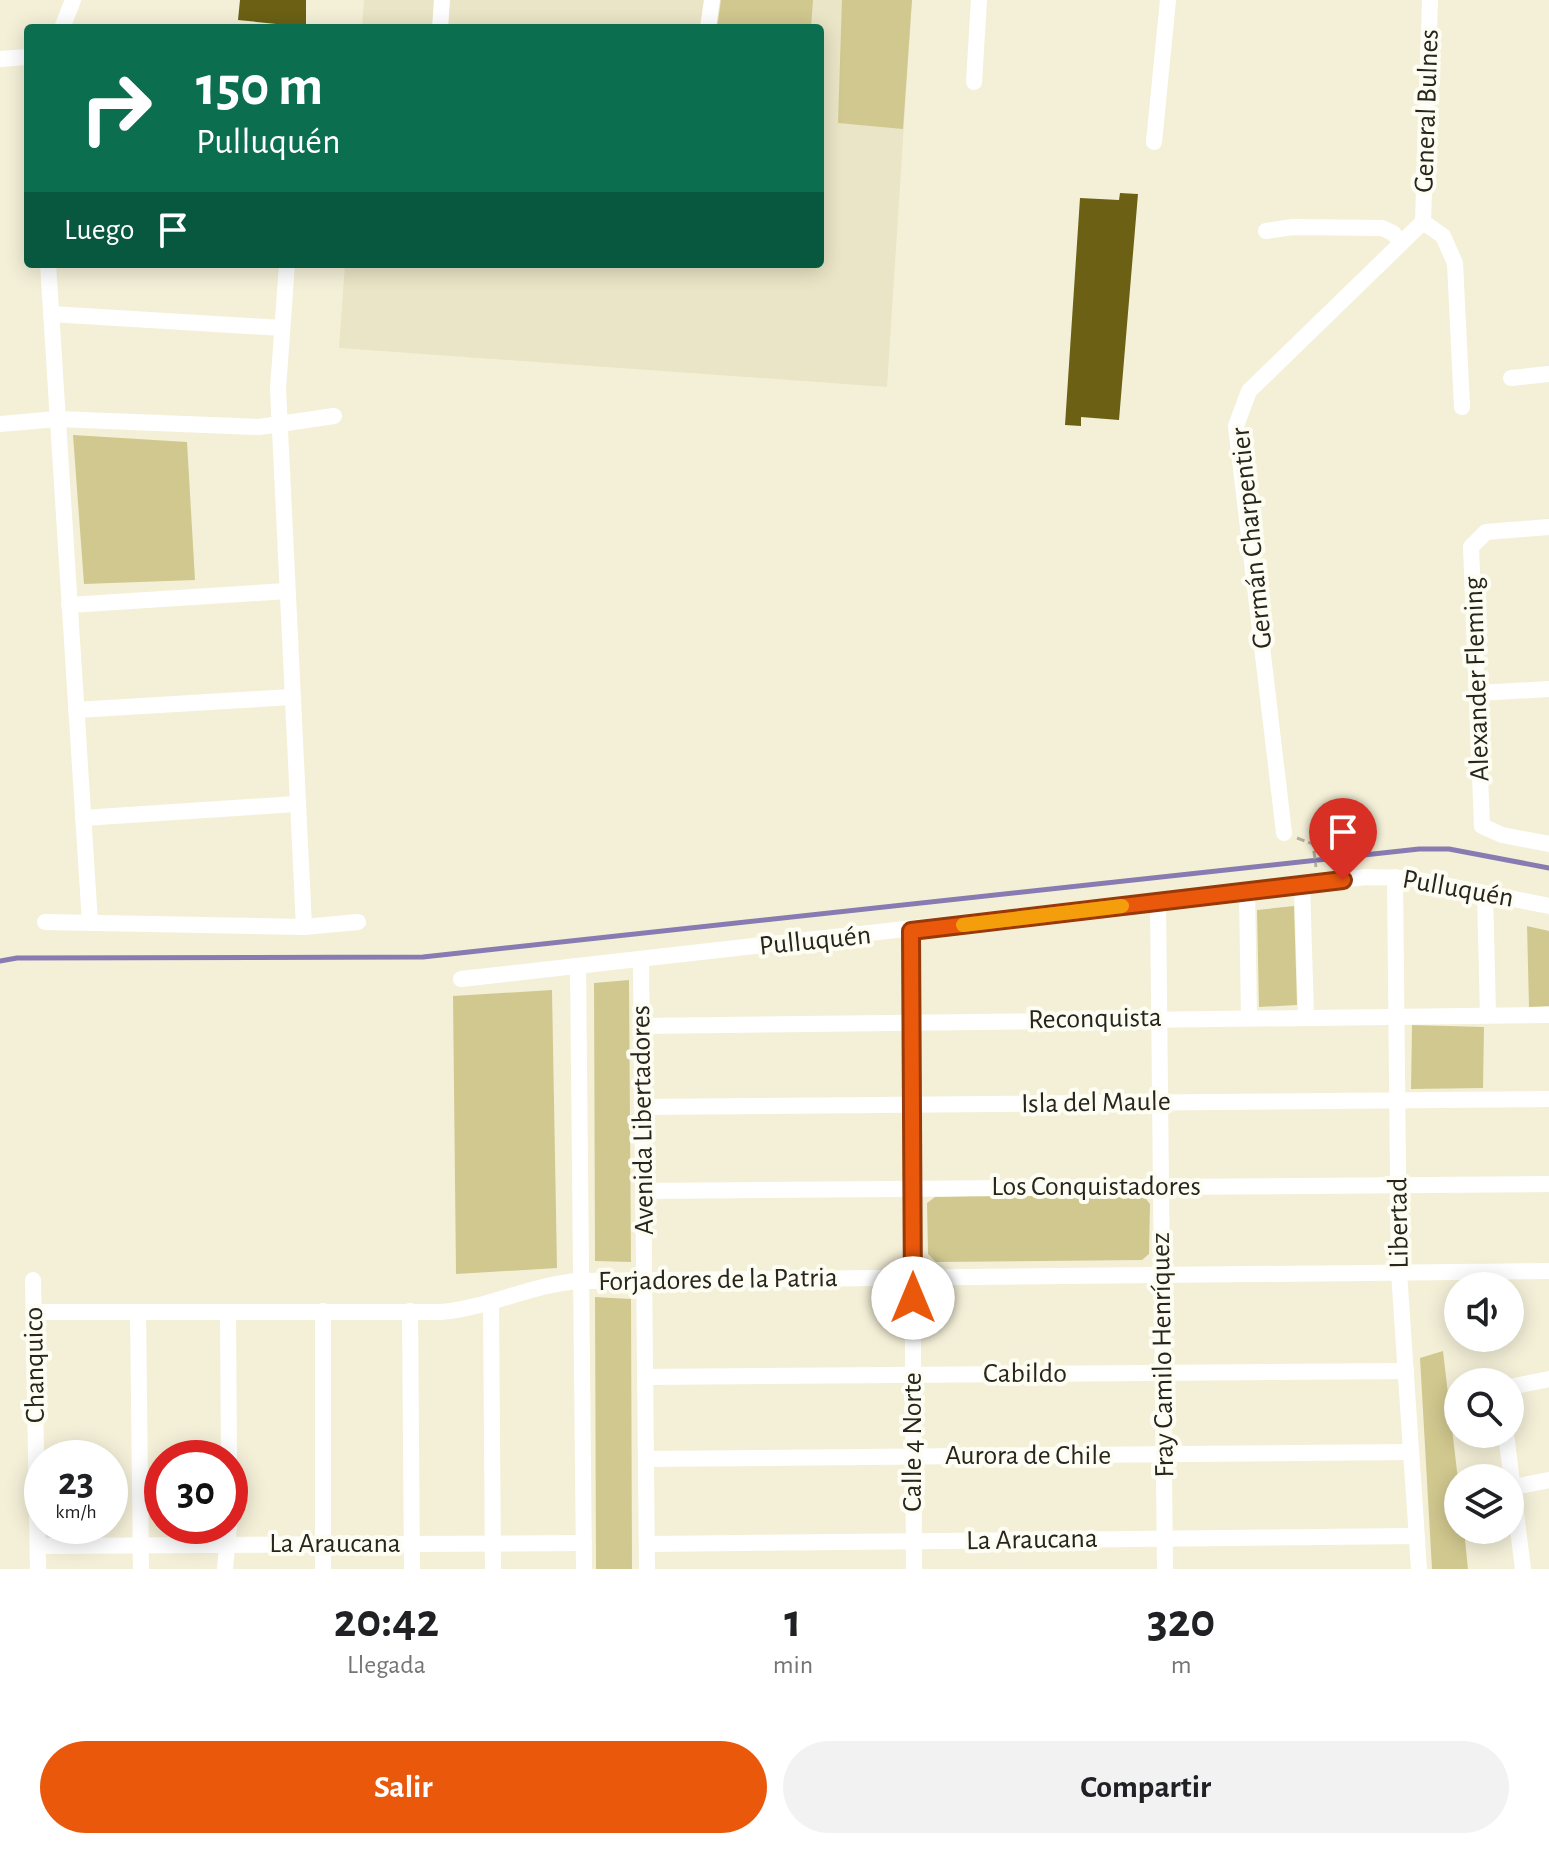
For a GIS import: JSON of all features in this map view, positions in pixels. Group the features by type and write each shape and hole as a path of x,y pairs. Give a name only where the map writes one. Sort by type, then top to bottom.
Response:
{"street":[{"path":"64,24 73,0"},
{"path":"440,24 442,0"},
{"path":"709,24 712,0"},
{"path":"974,82 979,0"},
{"path":"1154,142 1168,0"},
{"name":"General Bulnes","path":"1423,222 1430,0"},
{"path":"0,59 24,57"},
{"path":"1423,222 1443,236 1455,263 1462,407"},
{"name":"Germán Charpentier","path":"1284,833 1236,426 1249,391 1423,222"},
{"path":"1266,231 1293,227 1382,228 1393,233 1401,243"},
{"path":"48,268 90,923"},
{"path":"287,268 279,426 304,927"},
{"path":"51,314 282,328"},
{"path":"1511,378 1549,374"},
{"path":"0,424 57,419 279,426 334,416"},
{"name":"Alexander Fleming","path":"1549,527 1486,532 1471,547 1482,826 1487,831 1549,844"},
{"path":"69,605 287,591"},
{"path":"1479,693 1549,689"},
{"path":"76,710 291,697"},
{"path":"83,818 296,804"},
{"name":"Pulluquén","path":"461,979 911,931 1302,884 1395,877 1549,906"},
{"name":"Libertad","path":"1395,877 1399,1272 1419,1569"},
{"path":"1302,884 1306,1016"},
{"path":"1247,891 1249,1017"},
{"path":"1485,894 1488,1015"},
{"name":"Fray Camilo Henríquez","path":"1158,902 1165,1569"},
{"path":"45,922 304,927 358,922"},
{"name":"Calle 4 Norte","path":"911,931 914,1569"},
{"name":"Avenida Libertadores","path":"641,960 647,1569"},
{"path":"578,966 584,1569"},
{"name":"Reconquista","path":"642,1026 1549,1015"},
{"name":"Isla del Maule","path":"642,1107 1549,1099"},
{"name":"Los Conquistadores","path":"643,1191 1549,1184"},
{"name":"Forjadores de la Patria","path":"34,1312 455,1311 565,1282 581,1281 1549,1271"},
{"name":"Chanquico","path":"33,1280 38,1569"},
{"path":"491,1302 493,1569"},
{"path":"323,1311 323,1569"},
{"path":"410,1311 412,1569"},
{"path":"138,1312 141,1569"},
{"path":"228,1312 229,1440"},
{"name":"Cabildo","path":"645,1377 1406,1371"},
{"path":"1524,1384 1549,1379"},
{"name":"Aurora de Chile","path":"646,1459 1411,1452"},
{"path":"1524,1485 1549,1480"},
{"name":"La Araucana","path":"647,1544 1416,1536"},
{"name":"La Araucana","path":"38,1546 584,1543"},
{"path":"1520,1544 1523,1569"},
{"path":"225,1569 227,1545"}],"path":[{"path":"1313,844 1315,863"}],"shaded area":[{"path":"364,0 912,0 887,387 339,348 345,268 824,268 824,24 362,24"},
{"path":"721,0 813,0 811,24 718,24"},
{"path":"842,0 912,0 903,129 838,123"},
{"path":"73,435 187,442 195,580 84,584"},
{"path":"1294,906 1297,1005 1259,1007 1257,910"},
{"path":"1527,926 1549,931 1549,1006 1529,1007"},
{"path":"629,980 631,1262 595,1261 594,983"},
{"path":"552,990 557,1268 456,1274 453,996"},
{"path":"1412,1025 1484,1027 1483,1088 1411,1089"},
{"path":"1140,1191 1150,1204 1149,1254 1142,1260 936,1262 928,1254 927,1203 935,1197"},
{"path":"595,1297 631,1299 632,1569 596,1569"},
{"path":"1443,1351 1444,1448 1454,1448 1456,1464 1444,1464 1444,1544 1465,1544 1468,1569 1432,1569 1420,1358"}],"building":[{"path":"240,0 306,0 306,24 238,20"},
{"path":"1120,193 1138,194 1119,420 1081,417 1081,426 1065,425 1080,198 1119,200"}],"waterway":[{"path":"0,961 17,958 423,957 1419,849 1449,849 1549,868"}],"slow traffic":[{"path":"963,925 1122,906"}],"route":[{"path":"913,1298 911,931 1343,880"}]}
